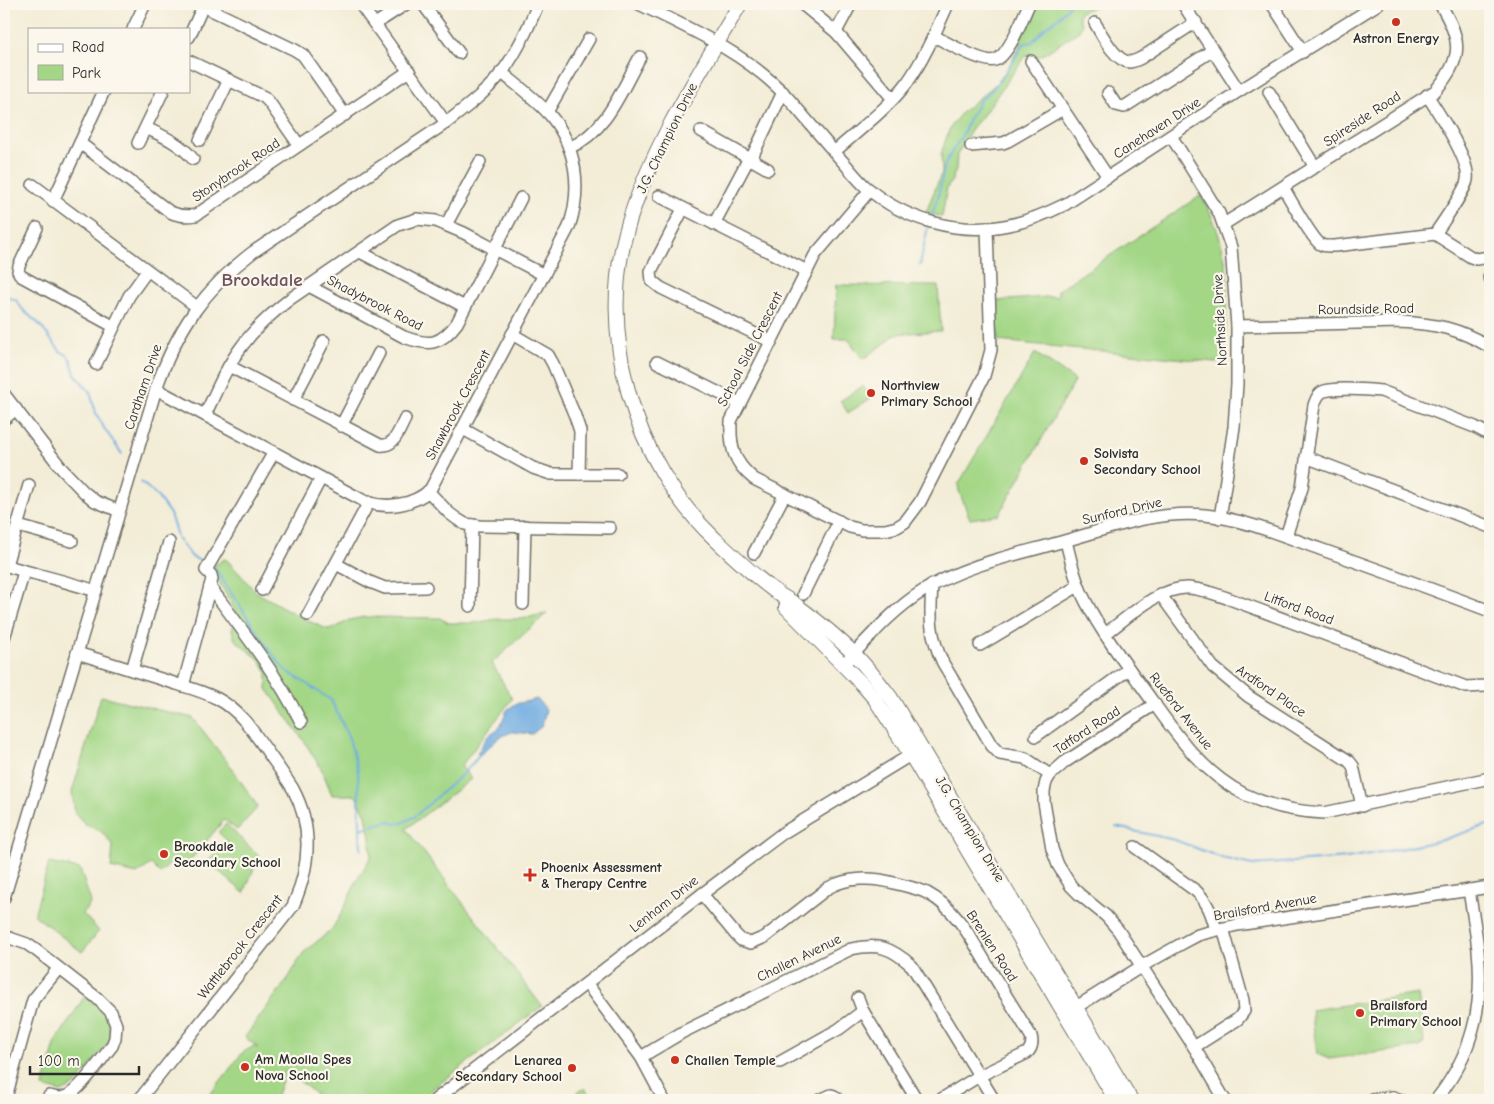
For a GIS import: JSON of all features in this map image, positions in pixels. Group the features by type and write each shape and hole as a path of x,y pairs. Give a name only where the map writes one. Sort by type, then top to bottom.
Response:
{"main road":[{"name":"J.G. Champion Drive","path":"740,4 668,131 647,175 629,222 622,250 618,280 618,334 622,363 635,416 663,475 679,498 714,538 772,589 796,605 854,653 891,698 917,752 1070,1011 1116,1100"},
{"name":"J.G. Champion Drive","path":"772,589 785,606 862,684 917,752"},
{"name":"J.G. Champion Drive","path":"1070,1011 1132,1100"}],"street":[{"path":"133,28 145,4"},
{"path":"360,4 446,123"},
{"path":"375,24 406,4"},
{"path":"423,4 459,54"},
{"name":"Cardham Drive","path":"4,898 7,878 156,389 170,353 186,323 197,307 228,272 253,252 467,107 501,72 523,37 538,4"},
{"path":"639,4 694,31 756,68 783,92 864,186 870,190"},
{"path":"802,4 836,32 893,99"},
{"path":"836,32 851,4"},
{"path":"834,152 893,99 907,83 934,36 948,4"},
{"path":"934,36 984,60 996,60 1002,57 1007,49 1029,4"},
{"path":"1183,4 1240,91"},
{"path":"1272,4 1303,52"},
{"name":"Canehaven Drive","path":"870,190 895,207 923,220 970,229 1009,225 1035,218 1066,204 1378,4"},
{"name":"Spireside Road","path":"1224,224 1434,91 1444,80 1453,64 1456,49 1454,28 1440,4"},
{"path":"190,35 204,5 295,50 303,55 345,115"},
{"path":"1094,23 1115,55 1122,60 1132,62 1196,22"},
{"path":"547,112 589,38"},
{"path":"1108,93 1116,105 1124,107 1213,50"},
{"path":"569,148 589,136 605,120 640,57"},
{"path":"190,61 264,97 298,145"},
{"path":"1031,61 1108,177"},
{"name":"Stonybrook Road","path":"80,142 161,206 177,215 187,217 196,215 408,71"},
{"name":"Shawbrook Crescent","path":"428,491 544,275 574,215 577,186 576,170 562,132 547,112 501,72"},
{"path":"200,140 229,80"},
{"path":"53,201 104,92"},
{"path":"138,143 163,92"},
{"path":"714,224 750,159 783,92"},
{"path":"1269,92 1315,167"},
{"path":"1427,95 1456,143 1468,174 1466,184 1435,234"},
{"path":"971,146 1008,141 1063,109"},
{"path":"146,128 175,143 193,159"},
{"path":"701,131 768,168"},
{"name":"Northside Drive","path":"1171,136 1220,213 1231,248 1237,326 1238,384 1234,427 1220,518"},
{"path":"446,225 480,162"},
{"path":"33,185 197,307"},
{"path":"1282,187 1314,238 1322,245 1335,246 1435,234 1471,257 1476,259 1490,257"},
{"name":"School Side Crescent","path":"870,190 815,255 739,403 731,421 730,436 736,459 744,471 754,479 856,528 872,531 885,530 897,527 905,522 920,502 984,376 992,350 987,228"},
{"path":"659,196 807,271"},
{"name":"Shadybrook Road","path":"310,286 404,337 429,344 444,337 457,323 521,198"},
{"path":"683,209 651,271 652,281 661,288 770,342"},
{"path":"205,415 229,366 242,345 257,328 290,299 398,226 407,222 426,220 446,225 544,275"},
{"path":"37,228 19,266 18,271 21,276 113,326"},
{"path":"360,252 465,307"},
{"path":"96,364 129,296 147,271"},
{"name":"Roundside Road","path":"1237,326 1421,323 1461,332 1490,346"},
{"path":"512,334 548,355 553,364 580,431 579,474"},
{"path":"293,400 324,341"},
{"path":"341,426 379,353"},
{"path":"657,362 739,403"},
{"path":"229,366 380,445 386,446 393,441 405,419"},
{"path":"156,389 321,478 376,505 406,503 422,497 428,491 449,514 465,524 610,528"},
{"path":"1286,536 1302,488 1314,405 1321,392 1328,390 1381,391 1475,427 1490,435"},
{"path":"4,394 62,469 84,492 95,502 119,511"},
{"path":"4,419 16,410"},
{"path":"462,428 533,468 551,474 618,474"},
{"path":"183,686 212,578 206,570 274,452"},
{"path":"1306,457 1490,527"},
{"path":"262,590 321,478"},
{"path":"29,485 5,565 24,572 96,590"},
{"path":"754,554 784,494"},
{"path":"308,615 368,502"},
{"name":"Sunford Drive","path":"843,665 890,616 909,600 932,585 977,566 1137,520 1158,516 1194,514 1220,518 1286,536 1490,611"},
{"path":"804,594 839,521"},
{"path":"470,606 472,525"},
{"path":"18,526 72,541"},
{"path":"523,604 525,526"},
{"name":"Rueford Avenue","path":"1066,541 1078,586 1105,634 1129,669 1186,747 1203,764 1243,793 1261,801 1303,812 1324,814 1490,778"},
{"path":"132,670 169,542"},
{"path":"336,564 385,588 426,587"},
{"path":"4,638 24,572"},
{"path":"932,585 931,628 936,649 992,746 1000,754 1025,758 1050,775"},
{"path":"980,645 1078,586"},
{"path":"210,588 275,675 301,722"},
{"name":"Litford Road","path":"1105,634 1160,594 1187,588 1200,589 1466,687 1490,684"},
{"name":"Ardford Place","path":"1160,594 1213,667 1248,696 1349,761 1353,766 1362,806"},
{"name":"Wattlebrook Crescent","path":"77,653 203,692 229,706 242,717 252,730 292,789 300,804 306,828 307,855 303,880 293,906 139,1100"},
{"path":"1036,736 1129,669"},
{"name":"Tatford Road","path":"1155,704 1065,762 1050,775 1046,782 1044,802 1052,849 1058,865 1071,886 1078,894 1098,908 1112,923 1142,966 1194,1047 1225,1100"},
{"name":"Lenham Drive","path":"435,1100 784,833 917,752"},
{"path":"1135,847 1202,896 1220,929 1244,1007 1244,1011 1238,1020 1194,1047"},
{"name":"Brenlen Road","path":"702,894 736,935 751,943 764,936 809,901 837,883 871,879 884,880 928,893 960,921 1032,1039 1031,1048 1027,1053 979,1076"},
{"name":"Brailsford Avenue","path":"1070,1011 1142,966 1198,935 1237,925 1490,887"},
{"path":"1436,1100 1450,1082 1464,1056 1473,1030 1477,1006 1478,951 1469,890"},
{"path":"4,936 27,944 37,951 105,1005 114,1018 116,1033 112,1046 79,1088 64,1098 48,1096"},
{"name":"Challen Avenue","path":"641,1057 683,1032 850,949 874,945 894,952 912,966 994,1100"},
{"path":"6,1097 33,1000 58,968"},
{"path":"587,984 641,1057 664,1100"},
{"path":"858,998 863,1011 917,1100"},
{"path":"780,1062 839,1028 863,1011"},
{"path":"940,1100 979,1076"},
{"path":"820,1100 831,1095 838,1100"},
{"path":"1371,1100 1393,1097 1402,1100"}],"green space":[{"path":"1036,4 1105,4 1079,13 1082,26 1079,31 1041,56 1026,55 973,127 957,155 956,169 947,188 942,217 926,212 942,172 941,154 949,130 963,111 1002,79 1019,47 1022,34"},
{"path":"1201,195 1218,233 1226,263 1225,363 998,341 996,301 1058,296 1058,290"},
{"path":"836,285 938,286 941,331 895,334 863,359 848,339 834,339"},
{"path":"1035,353 1075,380 999,515 970,519 958,485"},
{"path":"863,386 871,398 848,413 840,401"},
{"path":"224,559 256,592 304,619 327,629 335,628 349,620 364,617 440,618 449,623 474,623 497,619 522,619 547,613 492,663 512,699 461,766 471,779 406,829 542,1006 418,1100 323,1100 286,1070 275,1100 209,1100 212,1092 242,1053 254,1046 258,1048 245,1037 289,977 303,953 332,929 371,857 366,815 356,796 332,795 322,770 267,689 267,673 260,660 235,640 232,630 237,614 214,573 214,566"},
{"path":"101,696 193,718 232,768 258,807 237,830 224,820 183,869 172,862 160,873 151,864 137,874 111,868 113,846 102,832 85,824 75,813 72,792"},
{"path":"226,824 259,856 244,893 207,861 227,841 218,832"},
{"path":"49,863 80,869 91,902 83,914 99,931 82,952 34,915"},
{"path":"1418,994 1424,1043 1420,1047 1329,1059 1317,1054 1311,1010"},
{"path":"85,996 106,1012 112,1036 76,1085 61,1092 43,1087 56,1041"},
{"path":"585,1088 593,1100 566,1100"}],"water":[{"path":"537,699 546,709 542,726 532,734 512,732 500,737 479,756 477,753 488,736 500,727 507,710 515,704"}],"waterway":[{"path":"931,217 938,197 945,165 980,100 992,90 1023,44 1032,42 1070,4"},
{"path":"920,265 928,226"},
{"path":"4,296 16,300 23,310 39,324 60,351 71,360 75,374 90,392 96,413 104,428 122,454"},
{"path":"141,482 157,496 170,514 178,539 192,557 205,563"},
{"path":"211,567 216,570 284,669 331,700 349,738 358,771 361,850"},
{"path":"360,829 389,821 393,824 402,823 414,817 464,773 479,756"},
{"path":"1116,827 1175,840 1222,858 1252,865 1347,858 1442,840 1490,824"}],"place":[{"name":"Astron Energy","path":"1396,22"},
{"name":"Northview Primary School","path":"871,393"},
{"name":"Solvista Secondary School","path":"1084,461"},
{"name":"Brookdale Secondary School","path":"164,854"},
{"name":"Phoenix Assessment & Therapy Centre","path":"530,875"},
{"name":"Brailsford Primary School","path":"1360,1013"},
{"name":"Challen Temple","path":"675,1060"},
{"name":"Am Moolla Spes Nova School","path":"245,1067"},
{"name":"Lenarea Secondary School","path":"572,1068"}],"district":[{"name":"Brookdale","path":"262,280"}]}
